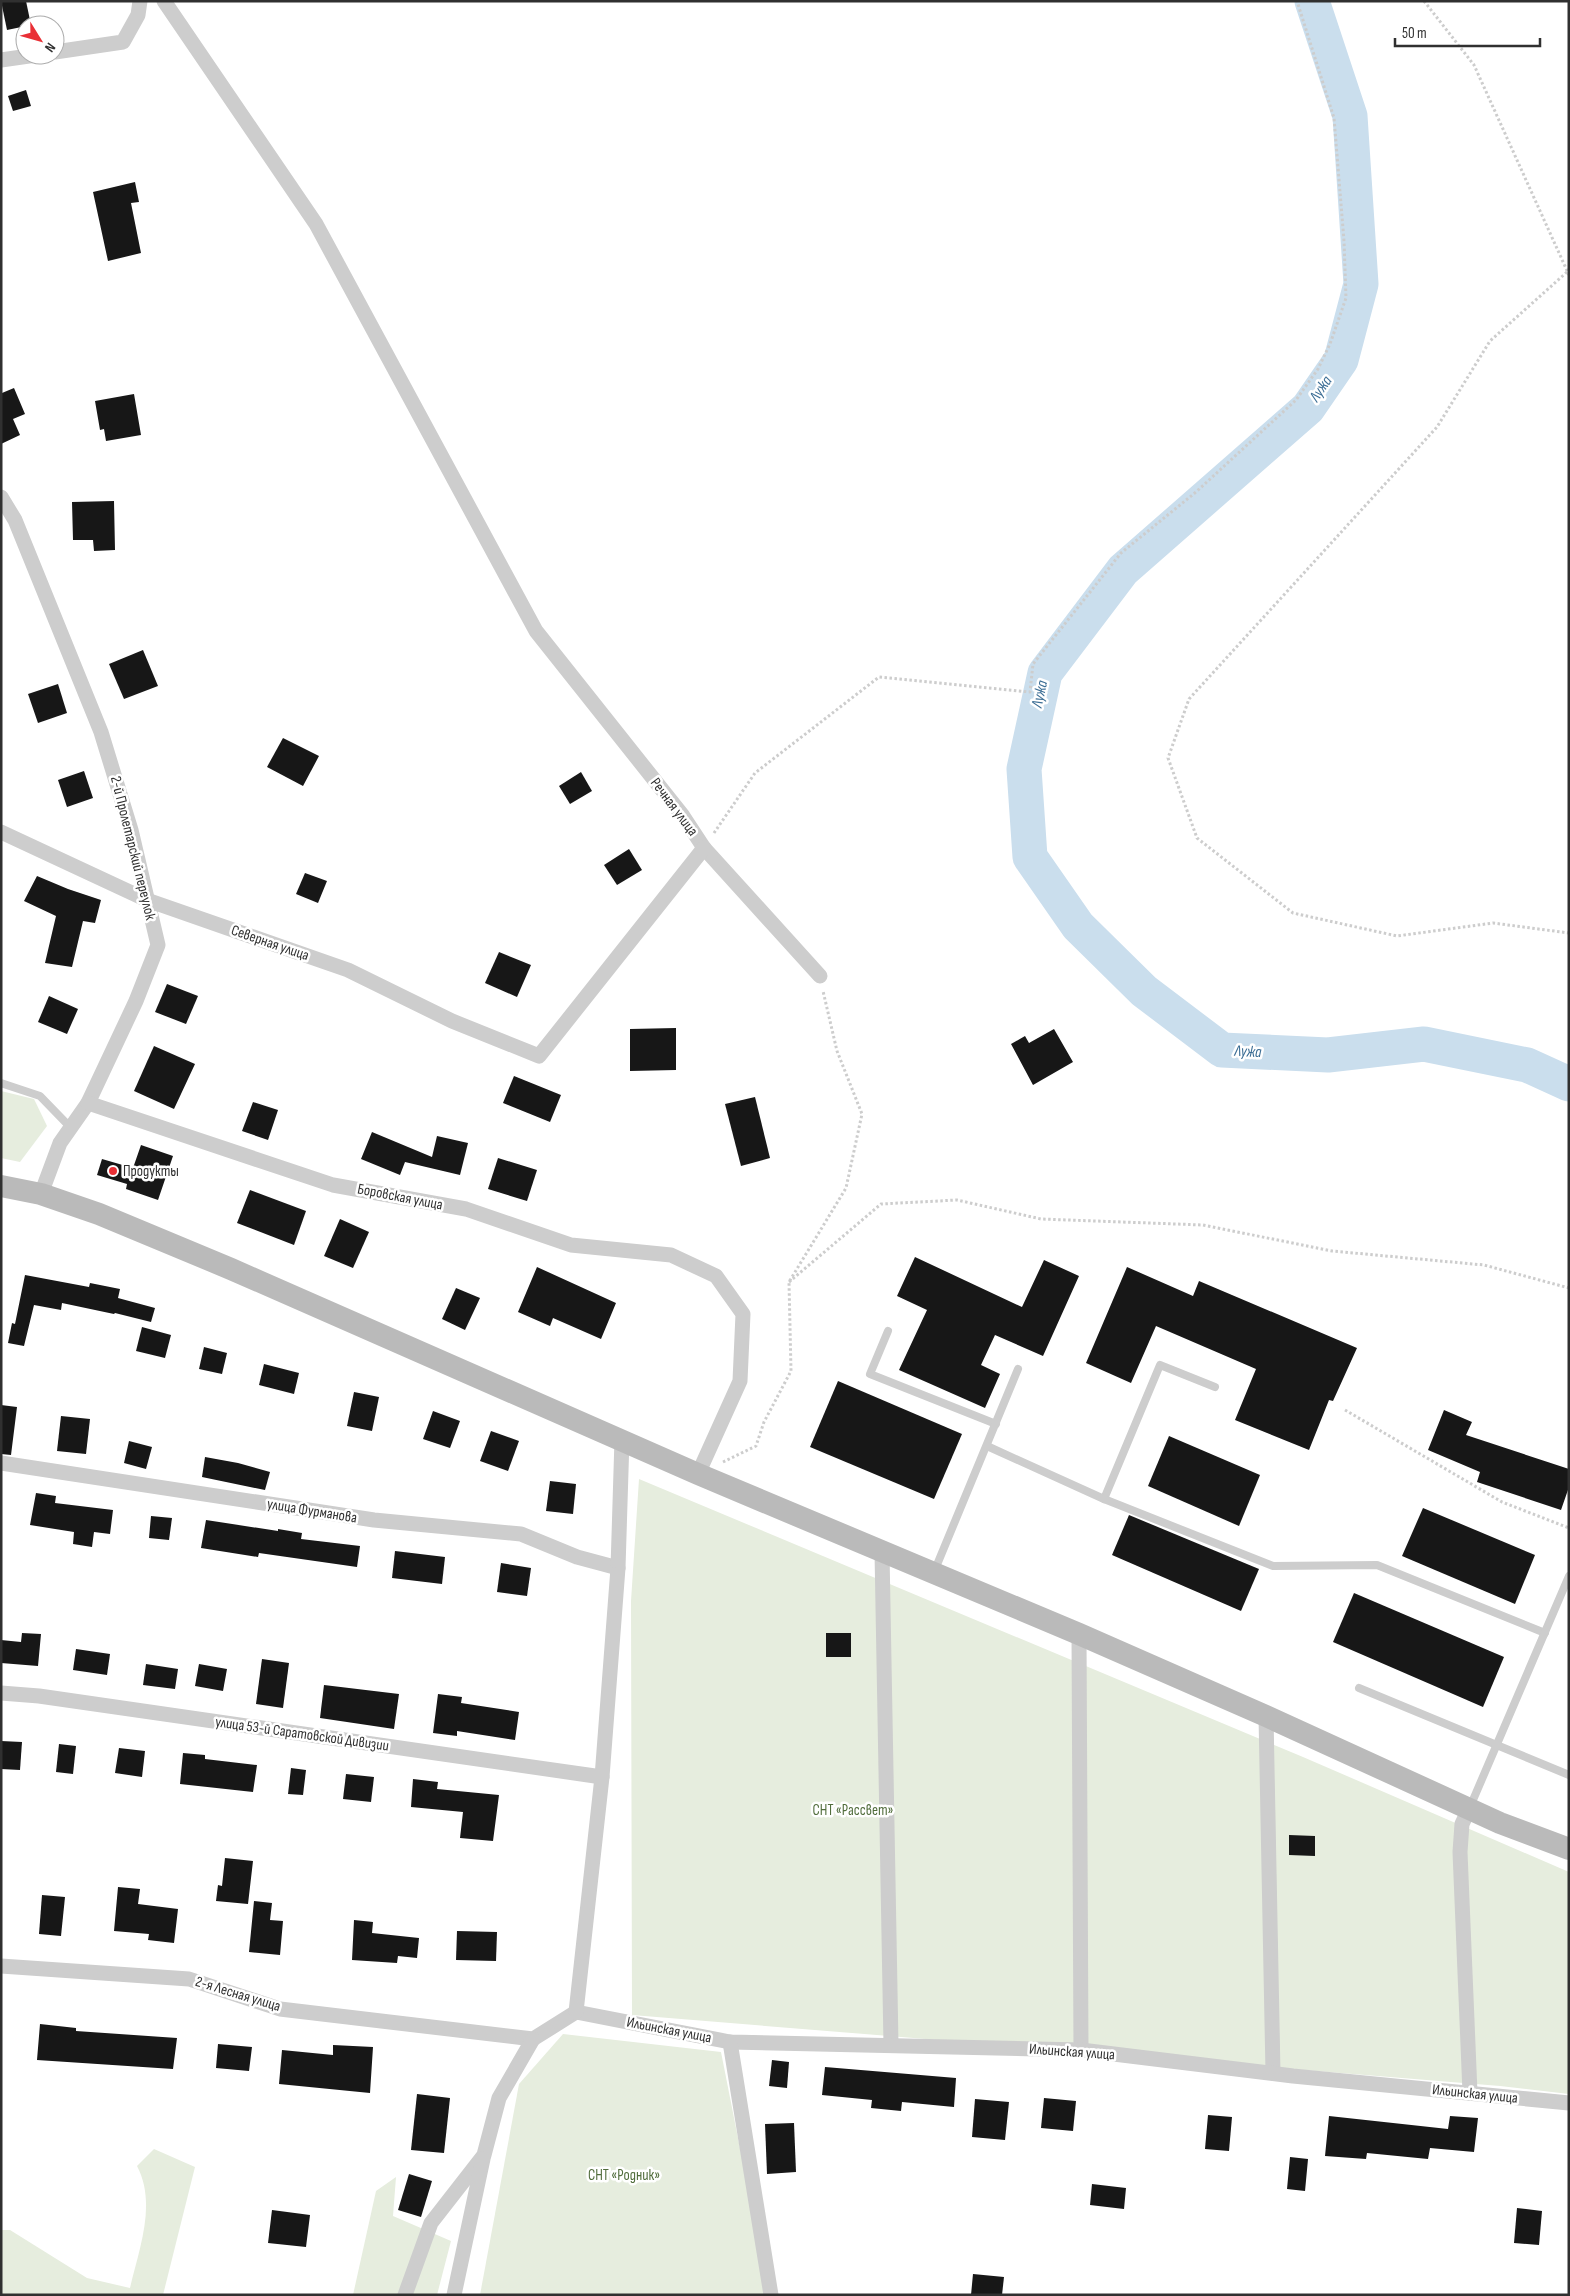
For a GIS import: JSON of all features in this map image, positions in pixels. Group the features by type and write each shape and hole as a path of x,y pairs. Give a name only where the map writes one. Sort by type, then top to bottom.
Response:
{"main road":[{"path":"1,1186 41,1194 100,1214 231,1269 698,1474 1079,1634 1266,1716 1469,1809 1569,1849"}],"street":[{"name":"Речная улица","path":"164,1 316,224 536,631 683,816 704,848 820,976"},
{"path":"65,51 123,42 139,8"},
{"path":"1,60 15,58"},
{"name":"2-й Пролетарский переулок","path":"1,497 14,520 101,732 131,830 158,945 136,1001 88,1103 60,1143 41,1194"},
{"name":"Северная улица","path":"1,832 147,900 348,970 452,1021 539,1056 704,848"},
{"name":"Боровская улица","path":"88,1103 333,1185 466,1209 571,1245 671,1255 716,1276 743,1314 740,1381 698,1474"},
{"path":"454,2295 484,2154 499,2098 533,2039 576,2012 602,1777 618,1568 622,1439"},
{"name":"улица Фурманова","path":"1,1463 374,1520 522,1534 577,1557 618,1568"},
{"path":"882,1552 891,2045"},
{"path":"1079,1634 1081,2050"},
{"name":"улица 53-й Саратовской Дивизии","path":"1,1693 39,1696 602,1777"},
{"path":"1266,1716 1273,2073"},
{"path":"1469,1809 1462,1824 1460,1852 1470,2093"},
{"name":"2-я Лесная улица","path":"1,1966 189,1979 280,2009 533,2039"},
{"name":"Ильинская улица","path":"576,2012 730,2042 1081,2050 1273,2073 1569,2103"},
{"path":"730,2042 771,2295"},
{"path":"405,2295 431,2223 484,2154"}],"lane":[{"path":"1,1083 40,1096 71,1128"},
{"path":"888,1330 870,1374 996,1424"},
{"path":"1104,1499 1160,1365 1215,1387"},
{"path":"933,1574 1018,1369"},
{"path":"987,1446 1104,1499 1273,1566 1377,1565 1545,1633"},
{"path":"1469,1809 1569,1576"},
{"path":"1359,1688 1569,1775"}],"path":[{"path":"704,848 755,773 879,677 1030,692 1033,664 1121,553 1196,492 1296,400 1318,369 1330,344 1346,298 1344,241 1334,118 1297,1"},
{"path":"1424,1 1474,65 1568,273 1490,341 1438,427 1189,699 1168,758 1197,838 1293,912 1398,936 1493,923 1569,933"},
{"path":"698,1474 756,1446 764,1422 791,1372 789,1282 846,1188 862,1114 837,1051 820,976"},
{"path":"789,1282 881,1204 957,1200 1041,1219 1203,1225 1332,1251 1484,1265 1569,1288"},
{"path":"1345,1410 1502,1502 1569,1528"}],"green space":[{"path":"1,1091 34,1099 47,1126 20,1162 1,1158"},
{"name":"СНТ «Рассвет»","path":"639,1479 1303,1757 1569,1872 1569,2094 1500,2086 632,2015 631,1601"},
{"name":"СНТ «Родник»","path":"563,2034 721,2052 752,2209 764,2295 480,2295 519,2084"},
{"path":"154,2149 195,2167 163,2295 1,2295 1,2230 10,2230 87,2278 130,2288 146,2211 143,2181 137,2166"},
{"path":"396,2177 393,2216 451,2241 437,2295 353,2295 376,2191"}],"building":[{"path":"1,1 26,1 29,15 15,15 15,28 7,30"},
{"path":"26,90 31,106 13,111 8,96"},
{"path":"135,182 139,202 131,203 141,253 108,261 93,192"},
{"path":"14,388 25,414 13,419 20,435 1,444 1,390 2,393"},
{"path":"134,394 141,435 106,441 104,429 100,430 95,401"},
{"path":"114,501 115,550 94,551 93,540 73,540 72,502"},
{"path":"143,650 158,686 124,699 109,664"},
{"path":"58,684 67,713 38,723 28,694"},
{"path":"283,738 319,756 303,786 267,767"},
{"path":"84,771 93,798 67,807 58,780"},
{"path":"581,772 592,791 570,804 559,786"},
{"path":"629,849 642,870 617,885 604,865"},
{"path":"305,873 327,881 318,903 296,894"},
{"path":"37,876 101,900 95,923 83,921 72,967 45,963 56,916 24,901"},
{"path":"499,952 531,965 517,997 485,983"},
{"path":"167,984 198,996 186,1024 155,1012"},
{"path":"49,996 78,1009 67,1034 38,1022"},
{"path":"676,1028 676,1070 630,1071 630,1029"},
{"path":"1054,1029 1073,1062 1033,1085 1011,1044 1025,1036 1029,1043"},
{"path":"154,1046 195,1064 174,1109 134,1091"},
{"path":"514,1076 561,1095 550,1122 503,1103"},
{"path":"755,1097 770,1158 741,1166 725,1104"},
{"path":"253,1102 278,1110 268,1140 242,1131"},
{"path":"372,1132 432,1157 437,1136 468,1143 460,1175 405,1162 400,1175 361,1159"},
{"path":"141,1145 173,1156 158,1200 126,1189 127,1184 97,1175 102,1159 133,1168"},
{"path":"498,1158 537,1170 527,1201 488,1189"},
{"path":"250,1190 306,1211 294,1245 237,1223"},
{"path":"340,1219 369,1232 353,1268 324,1256"},
{"path":"915,1257 1022,1307 1044,1260 1079,1276 1043,1356 995,1335 981,1365 1000,1374 985,1408 899,1370 927,1310 897,1296"},
{"path":"537,1267 616,1303 601,1339 553,1318 550,1326 518,1312"},
{"path":"1127,1267 1193,1296 1199,1281 1357,1348 1333,1401 1329,1400 1309,1450 1235,1420 1256,1369 1156,1326 1131,1383 1086,1363"},
{"path":"25,1275 89,1287 90,1283 120,1289 118,1298 155,1308 151,1322 62,1303 61,1310 34,1305 24,1346 8,1343 12,1323 15,1324"},
{"path":"456,1288 480,1298 465,1330 442,1319"},
{"path":"142,1327 171,1335 165,1358 136,1351"},
{"path":"204,1347 227,1353 222,1374 199,1369"},
{"path":"264,1364 299,1373 294,1394 259,1385"},
{"path":"838,1381 962,1434 934,1499 810,1447"},
{"path":"354,1392 379,1397 372,1431 347,1426"},
{"path":"1,1405 17,1407 11,1455 1,1454"},
{"path":"1444,1410 1472,1422 1466,1435 1569,1469 1569,1487 1561,1510 1477,1482 1480,1472 1428,1450"},
{"path":"433,1411 460,1421 450,1448 423,1439"},
{"path":"61,1416 90,1419 86,1454 57,1451"},
{"path":"491,1431 519,1441 508,1471 480,1461"},
{"path":"1169,1436 1260,1475 1239,1526 1148,1486"},
{"path":"129,1441 152,1447 146,1469 124,1463"},
{"path":"205,1457 238,1463 270,1472 265,1490 202,1477"},
{"path":"550,1481 576,1484 573,1514 546,1511"},
{"path":"36,1493 56,1496 55,1503 113,1510 110,1534 94,1532 92,1547 73,1544 74,1532 30,1525"},
{"path":"1423,1508 1535,1555 1515,1604 1402,1556"},
{"path":"1129,1515 1259,1569 1241,1611 1112,1555"},
{"path":"151,1516 172,1518 169,1540 149,1538"},
{"path":"206,1520 302,1533 301,1539 360,1546 357,1567 259,1553 258,1557 201,1548"},
{"path":"395,1551 445,1557 442,1584 392,1578"},
{"path":"501,1563 531,1568 527,1596 497,1592"},
{"path":"1354,1593 1504,1657 1483,1707 1333,1642"},
{"path":"22,1633 41,1634 38,1666 1,1663 1,1640 21,1642"},
{"path":"826,1633 851,1633 851,1657 826,1657"},
{"path":"76,1649 110,1654 107,1675 73,1670"},
{"path":"262,1659 289,1663 283,1708 256,1704"},
{"path":"146,1664 178,1669 175,1689 143,1685"},
{"path":"199,1664 227,1669 223,1691 195,1686"},
{"path":"324,1685 399,1694 394,1729 320,1718"},
{"path":"438,1694 462,1697 461,1703 519,1712 515,1740 457,1731 457,1736 433,1733"},
{"path":"1,1741 22,1742 20,1770 1,1769"},
{"path":"59,1744 76,1746 73,1774 56,1772"},
{"path":"119,1748 145,1751 142,1777 115,1773"},
{"path":"183,1753 205,1755 205,1759 257,1765 253,1792 180,1784"},
{"path":"291,1768 306,1770 303,1795 288,1794"},
{"path":"346,1774 374,1777 371,1802 343,1799"},
{"path":"413,1779 438,1782 437,1789 499,1795 493,1841 460,1838 463,1812 411,1807"},
{"path":"1289,1835 1315,1836 1315,1856 1289,1855"},
{"path":"225,1858 253,1861 248,1904 216,1901 218,1885 222,1886"},
{"path":"118,1887 140,1889 138,1904 178,1909 174,1943 148,1940 149,1934 114,1931"},
{"path":"42,1895 65,1897 61,1936 39,1934"},
{"path":"254,1901 272,1903 270,1920 283,1921 280,1955 249,1952"},
{"path":"354,1920 373,1922 372,1933 419,1938 417,1958 398,1956 397,1963 352,1960"},
{"path":"457,1931 497,1932 496,1961 456,1960"},
{"path":"40,2024 76,2028 76,2031 177,2038 173,2069 37,2060"},
{"path":"218,2044 252,2047 249,2071 216,2068"},
{"path":"333,2045 373,2047 370,2093 279,2084 282,2050 333,2055"},
{"path":"772,2060 789,2062 787,2088 769,2086"},
{"path":"825,2067 956,2078 954,2107 902,2102 901,2111 871,2108 872,2100 822,2095"},
{"path":"417,2094 450,2098 444,2153 411,2150"},
{"path":"1044,2098 1076,2101 1073,2131 1041,2128"},
{"path":"975,2099 1009,2102 1005,2140 972,2137"},
{"path":"1208,2115 1232,2117 1229,2151 1205,2149"},
{"path":"1329,2116 1448,2129 1450,2116 1478,2118 1474,2152 1430,2148 1428,2159 1367,2153 1366,2159 1325,2156"},
{"path":"794,2123 796,2172 767,2174 765,2124"},
{"path":"1290,2157 1308,2159 1305,2191 1287,2189"},
{"path":"409,2174 432,2181 421,2217 398,2210"},
{"path":"1092,2184 1126,2188 1124,2209 1090,2205"},
{"path":"1517,2208 1542,2211 1539,2245 1514,2243"},
{"path":"272,2210 310,2215 306,2247 268,2243"},
{"path":"973,2274 1004,2277 1002,2295 971,2295"}],"waterway":[{"name":"Лужа","path":"1312,1 1350,116 1361,284 1341,360 1308,408 1123,570 1045,673 1024,769 1030,857 1078,926 1144,991 1222,1050 1328,1055 1424,1044 1527,1065 1569,1084"}],"place":[{"name":"Продукты","path":"113,1171"}]}
